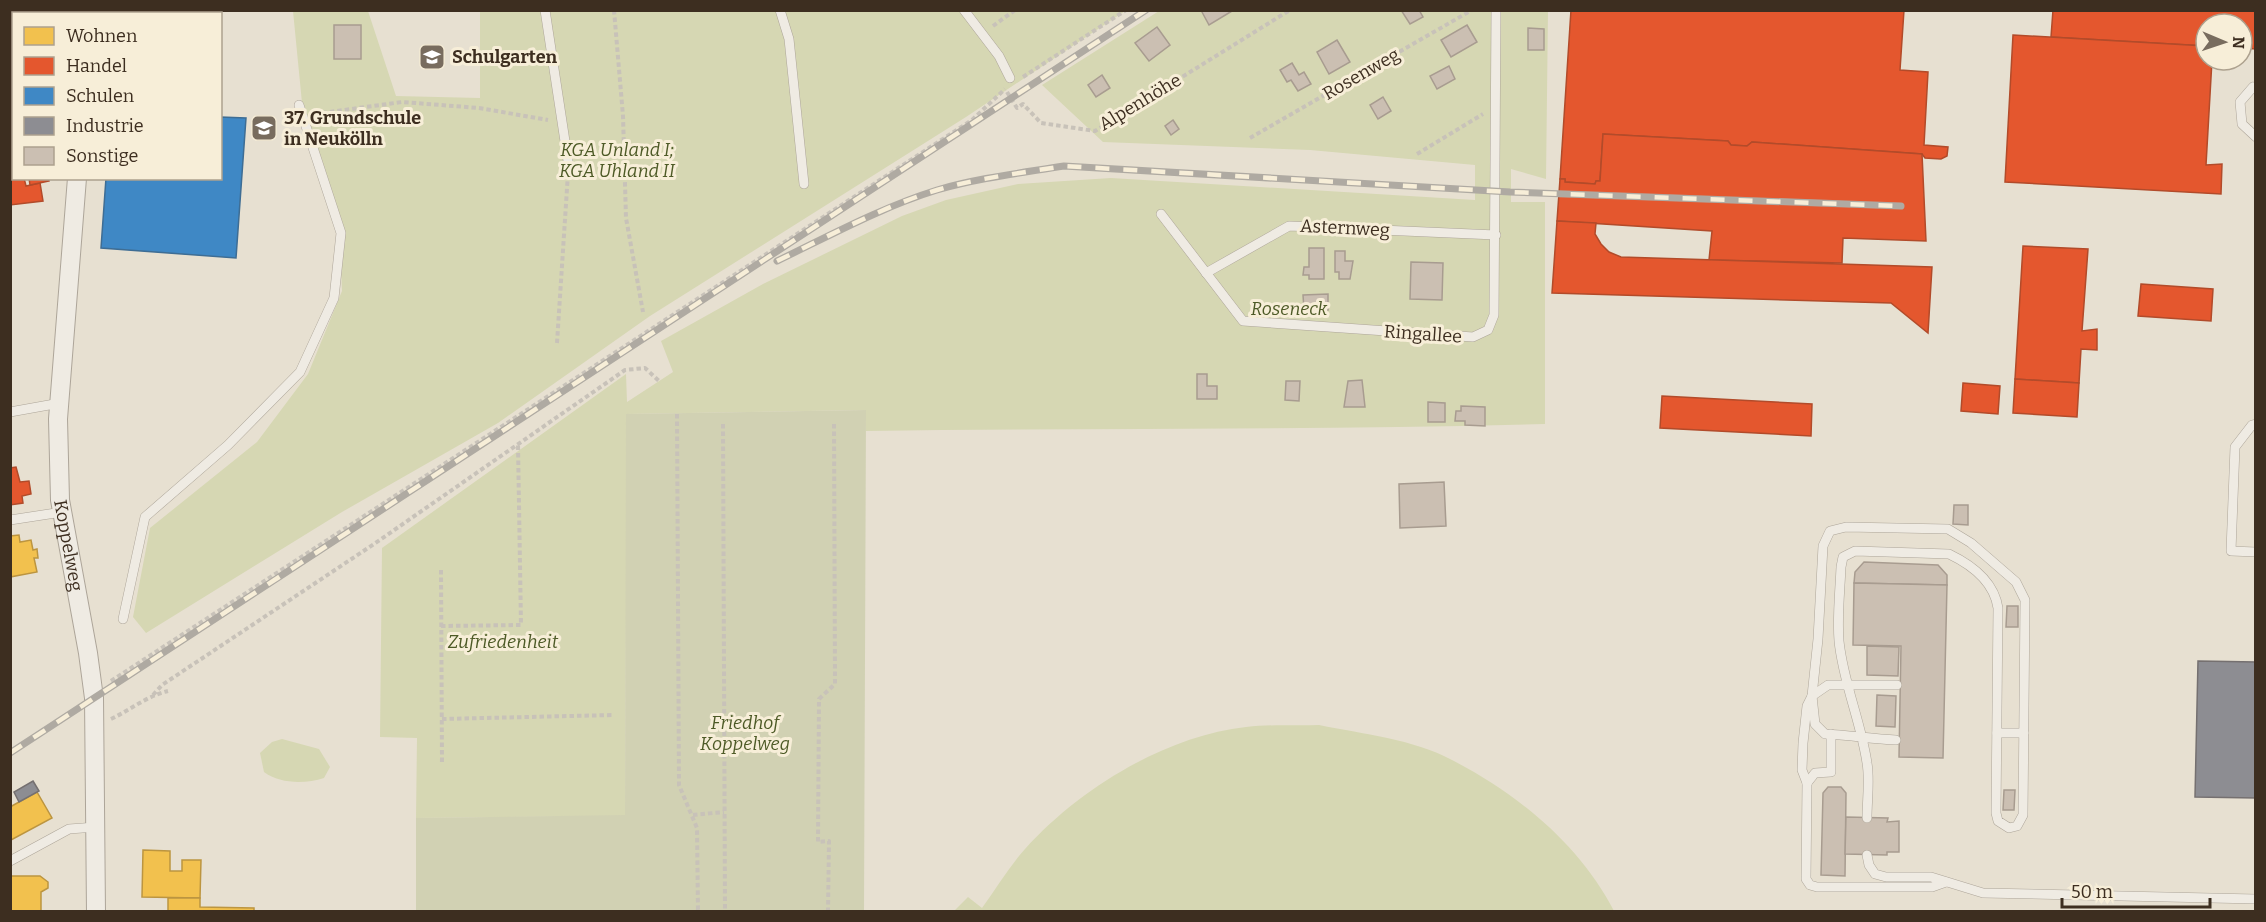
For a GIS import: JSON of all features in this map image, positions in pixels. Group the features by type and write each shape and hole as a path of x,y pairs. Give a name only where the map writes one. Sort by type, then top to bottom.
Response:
{"street":[{"name":"Koppelweg","path":"77,180 60,403 62,512 93,692 96,725 96,912"}],"lane":[{"path":"545,10 568,161"},
{"path":"780,10 789,39 804,183"},
{"path":"964,10 999,56 1010,82"},
{"name":"Ringallee","path":"1161,214 1243,321 1473,337 1488,330 1494,315 1496,235 1494,107 1496,10"},
{"path":"2256,89 2253,87 2240,102 2242,124 2256,137"},
{"path":"123,619 145,517 228,445 300,372 334,298 341,233 298,105"},
{"name":"Asternweg","path":"1206,273 1289,226 1496,235"},
{"path":"10,412 60,403"},
{"path":"2256,424 2252,425 2235,447 2230,531 2230,551 2256,552"},
{"path":"10,520 62,512"},
{"path":"1867,818 1867,764 1861,737 1848,684 1839,641 1841,567 1844,557 1848,552 1855,551 1949,554 1980,574 1996,596 1996,813 1998,821 2009,828 2017,826 2023,815 2026,610 2023,593 2016,582 1980,551 1948,529 1846,527 1830,531 1823,546 1818,639 1812,696 1815,724 1819,730 1831,734 1861,737 1896,740"},
{"path":"1897,685 1828,685 1812,696 1807,706 1802,770 1807,783 1806,879 1810,885 1817,887 1932,887 1946,882"},
{"path":"1997,733 2024,734"},
{"path":"1807,783 1815,773 1831,772 1831,734"},
{"path":"10,861 69,829 96,827"},
{"path":"1867,855 1869,865 1875,874 1886,877 1931,877 1983,893 2256,899"}],"path":[{"path":"614,10 622,116 626,218 643,312"},
{"path":"982,34 1015,10"},
{"path":"93,692 962,126 1010,82 1126,10"},
{"name":"Alpenhöhe","path":"1005,89 1017,108 1023,104 1041,123 1095,131 1290,10"},
{"name":"Rosenweg","path":"1250,138 1472,10"},
{"path":"302,116 402,102 479,108 561,123"},
{"path":"1417,154 1494,107"},
{"path":"557,343 568,161"},
{"path":"96,725 130,711 153,695 162,685 375,544 625,370 645,368 658,381"},
{"path":"677,414 679,785 697,828 698,912"},
{"path":"828,912 829,841 818,842 819,699 835,684 834,423"},
{"path":"723,424 725,912"},
{"path":"441,626 521,625 518,444"},
{"path":"441,570 442,763"},
{"path":"153,695 168,691"},
{"path":"442,719 612,716"},
{"path":"693,815 724,812"}],"green space":[{"name":"KGA Unland I; KGA Uhland II","path":"293,11 368,11 396,96 480,98 480,11 1125,11 966,117 650,316 498,423 342,512 146,633 133,617 150,528 257,442 308,374 342,291 339,222 303,113"},
{"path":"1159,11 1548,11 1546,179 1511,169 1511,202 1545,202 1545,424 866,431 865,410 627,414 625,816 416,818 417,738 380,737 382,548 626,374 627,402 673,372 661,341 763,284 902,216 946,200 1018,184 1111,178 1475,200 1475,165 1310,150 1103,142 1042,85"},
{"name":"Friedhof Koppelweg","path":"866,410 864,911 416,911 416,818 625,815 626,414"},
{"path":"1319,725 1421,747 1477,774 1523,805 1565,843 1584,864 1614,911 954,911 968,897 982,908 1019,856 1047,827 1097,786 1125,769 1185,741 1215,732 1246,727"},
{"path":"282,739 319,749 330,767 324,778 293,782 277,779 264,772 260,753 272,742"}],"building: Wohnen":[{"path":"19,535 20,542 31,540 33,550 37,549 38,558 34,558 37,572 10,577 10,536"},
{"path":"37,792 52,818 11,840 10,807"},
{"path":"143,850 170,851 170,871 182,871 182,860 201,860 200,898 142,897"},
{"path":"10,876 40,876 48,882 48,888 41,892 41,912 10,912"},
{"path":"168,898 200,898 200,907 254,908 254,912 168,912"}],"building: Handel":[{"path":"1571,10 1904,10 1900,70 1928,72 1924,145 1948,147 1947,156 1941,159 1925,158 1922,154 1752,142 1747,146 1731,145 1728,141 1603,134 1600,181 1596,181 1595,184 1565,182 1565,179 1560,179"},
{"path":"2053,10 2256,10 2256,49 2254,49 2254,12 2194,12 2194,45 2051,37"},
{"path":"2013,35 2194,45 2194,72 2211,72 2206,165 2222,164 2221,194 2005,182"},
{"path":"1603,134 1728,141 1731,145 1747,146 1752,142 1922,154 1926,241 1843,238 1842,263 1709,260 1712,231 1557,221 1560,179 1565,179 1565,182 1595,184 1596,181 1600,181"},
{"path":"12,152 12,180 24,180 26,186 40,183 43,201 10,205 10,153"},
{"path":"29,180 49,181 30,185"},
{"path":"1557,221 1596,223 1595,234 1601,244 1609,252 1621,257 1932,267 1928,333 1891,303 1552,293"},
{"path":"2023,246 2088,249 2082,331 2097,329 2097,350 2081,349 2079,383 2015,379"},
{"path":"2141,284 2213,289 2211,321 2138,316"},
{"path":"2015,379 2079,383 2077,417 2013,413"},
{"path":"1963,383 2000,386 1998,414 1961,411"},
{"path":"1662,396 1812,404 1811,436 1660,428"},
{"path":"16,467 20,482 29,481 31,494 22,496 23,503 10,505 10,468"}],"building: Schulen":[{"path":"222,117 246,118 236,258 101,248 106,180 222,180"}],"building: Industrie":[{"path":"2198,661 2256,662 2256,798 2195,797"},
{"path":"33,781 39,791 19,802 14,792"}],"building: Sonstige":[{"path":"1205,10 1232,11 1209,25 1202,12"},
{"path":"1401,10 1419,10 1423,17 1410,24"},
{"path":"334,25 361,25 361,59 334,59"},
{"path":"1467,25 1477,42 1451,57 1441,40"},
{"path":"1157,27 1170,45 1149,61 1135,43"},
{"path":"1528,28 1544,29 1544,50 1528,50"},
{"path":"1337,40 1350,62 1329,74 1317,52"},
{"path":"1292,63 1299,75 1304,72 1311,84 1298,91 1291,80 1287,82 1280,70"},
{"path":"1449,66 1455,79 1437,89 1430,76"},
{"path":"1102,75 1110,88 1096,97 1088,85"},
{"path":"1383,97 1391,111 1378,119 1370,105"},
{"path":"1173,120 1179,129 1171,135 1165,126"},
{"path":"1309,248 1324,248 1324,279 1309,279 1309,275 1303,275 1304,267 1309,267"},
{"path":"1335,251 1345,251 1345,261 1353,261 1350,279 1339,279 1339,272 1335,272"},
{"path":"1411,262 1443,263 1442,300 1410,299"},
{"path":"1328,294 1328,310 1304,310 1303,295"},
{"path":"1197,374 1207,374 1207,386 1217,386 1217,399 1197,399"},
{"path":"1362,380 1365,407 1344,407 1348,381"},
{"path":"1286,381 1300,381 1299,401 1285,400"},
{"path":"1428,402 1445,403 1445,422 1428,422"},
{"path":"1461,406 1485,407 1485,426 1465,425 1465,421 1455,421 1456,411 1461,411"},
{"path":"1444,482 1446,526 1400,528 1399,484"},
{"path":"1954,505 1968,505 1968,525 1953,524"},
{"path":"1864,562 1938,565 1947,575 1947,585 1854,583 1855,572"},
{"path":"1854,583 1947,585 1943,758 1899,757 1901,646 1853,645"},
{"path":"2007,606 2018,606 2018,627 2006,627"},
{"path":"1867,646 1899,647 1898,676 1867,675"},
{"path":"1877,695 1896,696 1895,727 1876,726"},
{"path":"1828,787 1841,787 1846,793 1845,876 1821,875 1823,793"},
{"path":"2004,790 2015,790 2014,810 2003,810"},
{"path":"1846,817 1888,818 1887,822 1899,821 1899,852 1887,852 1887,855 1845,854"}],"railway":[{"path":"10,753 1146,10"},
{"path":"777,261 876,213 937,190 984,179 1064,166 1510,192 1901,206"}],"place":[{"name":"Schulgarten","path":"432,57"},
{"name":"37. Grundschule in Neukölln","path":"264,128"}],"park label":[{"name":"Roseneck","path":"1289,309"},
{"name":"Zufriedenheit","path":"503,642"}]}
